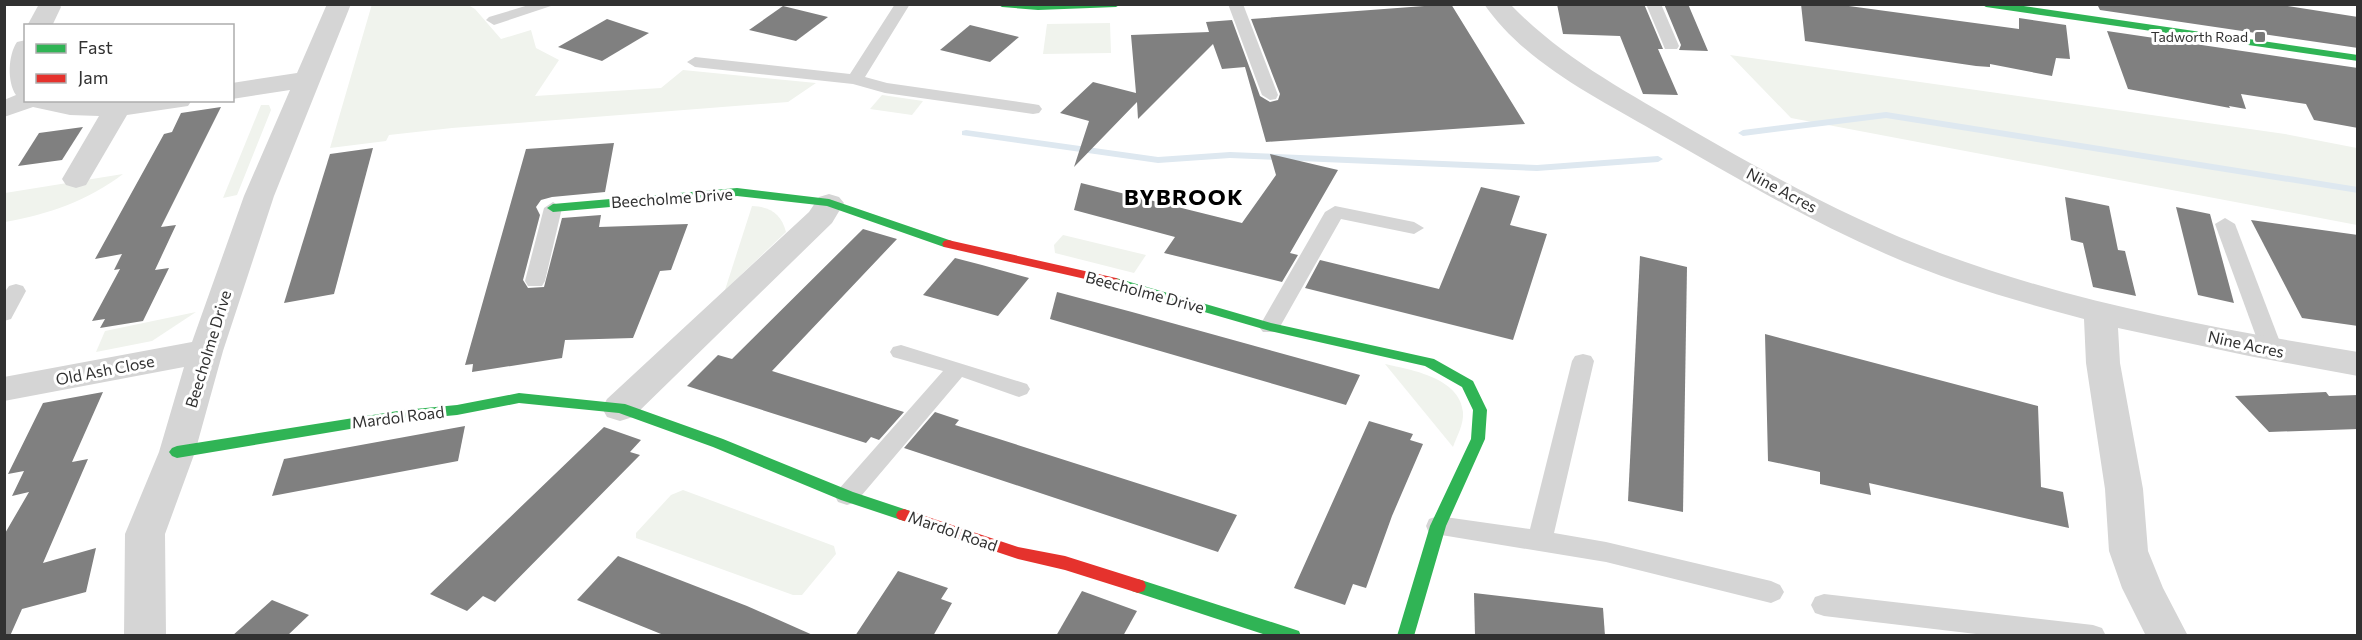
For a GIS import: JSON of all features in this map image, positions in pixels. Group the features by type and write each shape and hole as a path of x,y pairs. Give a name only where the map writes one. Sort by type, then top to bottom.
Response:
{"street":[{"name":"Beecholme Drive","path":"145,636 145,534 177,452 206,351 259,196 339,4"},
{"path":"1002,4 1038,7 1116,4"},
{"name":"Nine Acres","path":"1496,4 1538,45 1588,82 1717,157 1815,207 1928,260 2025,292 2100,313 2272,350 2358,364"},
{"path":"1986,4 2358,58"},
{"path":"24,66 24,85"},
{"path":"234,91 308,79"},
{"path":"4,109 24,102"},
{"path":"46,102 67,107 118,107 162,102"},
{"path":"76,179 118,107"},
{"name":"Beecholme Drive","path":"553,208 737,192 829,203 950,245 1134,286 1270,327 1429,362 1468,384 1480,410 1478,439 1438,526 1405,636"},
{"path":"620,408 821,217 829,203"},
{"path":"2100,313 2103,363 2120,474 2124,484 2126,539 2143,589 2168,636"},
{"name":"Old Ash Close","path":"4,389 206,351"},
{"name":"Mardol Road","path":"177,452 404,415 457,410 519,398 620,408 718,443 847,496 1018,553 1065,563 1293,636"}],"lane":[{"path":"494,20 550,4"},
{"path":"855,79 903,4"},
{"path":"1235,4 1270,95"},
{"path":"1653,4 1671,46"},
{"path":"695,62 855,79 885,88 1033,109"},
{"path":"535,281 553,208"},
{"path":"1270,327 1335,212 1414,228"},
{"path":"2225,224 2272,350"},
{"path":"4,314 16,291"},
{"path":"902,352 1019,389"},
{"path":"1540,540 1583,361"},
{"path":"847,496 958,368"},
{"path":"1438,526 1606,552 1771,592"},
{"path":"1824,605 2093,636"}],"shaded area":[{"path":"372,4 468,5 475,9 501,39 531,30 536,48 559,60 535,96 661,88 683,70 816,83 788,102 452,128 389,135 386,141 330,148"},
{"path":"1110,23 1111,53 1043,54 1047,24"},
{"path":"1730,55 2285,134 2357,148 2357,225 1791,118"},
{"path":"882,95 923,101 912,115 870,109"},
{"path":"261,105 269,105 271,110 237,195 223,198"},
{"path":"123,174 96,192 67,205 5,222 5,193"},
{"path":"752,206 765,208 778,216 786,232 725,290"},
{"path":"1063,235 1146,255 1134,273 1055,253 1054,245"},
{"path":"196,312 152,341 96,352 105,331"},
{"path":"1385,364 1421,373 1444,383 1453,391 1460,400 1463,416 1453,447"},
{"path":"683,490 834,546 836,554 802,595 793,595 636,538 636,533 671,495"}],"building":[{"path":"1451,4 1525,124 1266,142 1245,67 1222,69 1213,44 1138,119 1137,102 1074,167 1089,121 1060,113 1093,82 1136,93 1131,35 1209,32 1206,22 1232,20 1260,96 1270,102 1278,100 1280,94 1251,19"},
{"path":"1557,4 1644,4 1663,49 1658,49 1678,95 1643,94 1620,36 1563,34"},
{"path":"1664,4 1688,4 1708,51 1679,50 1681,45"},
{"path":"1801,4 1834,4 2019,29 2019,18 2066,25 2070,59 2056,58 2052,76 1990,64 1990,67 1976,66 1805,41"},
{"path":"2097,4 2274,4 2358,17 2358,48 2100,10"},
{"path":"783,6 828,17 796,41 749,30"},
{"path":"607,19 649,33 602,61 558,47"},
{"path":"970,25 1019,37 990,62 940,50"},
{"path":"2107,31 2358,68 2358,128 2314,120 2306,104 2241,94 2246,109 2229,106 2230,108 2128,89"},
{"path":"221,107 161,227 176,225 155,270 169,268 143,321 100,328 105,319 92,321 120,269 114,270 122,254 95,259 164,134 172,132 181,113"},
{"path":"83,127 62,160 18,166 39,133"},
{"path":"614,143 605,192 552,197 541,200 536,207 540,215 523,280 528,288 544,287 562,218 601,215 599,227 688,224 671,270 660,271 633,338 565,340 562,358 472,372 473,364 465,365 526,149"},
{"path":"373,148 334,294 284,303 330,154"},
{"path":"1270,154 1338,170 1290,253 1298,255 1282,282 1164,253 1175,237 1074,210 1081,183 1242,223 1276,175"},
{"path":"1481,187 1520,196 1510,225 1547,234 1513,340 1305,288 1320,260 1439,289"},
{"path":"2065,197 2109,206 2118,250 2125,251 2136,296 2093,287 2083,243 2071,240"},
{"path":"2176,207 2210,214 2234,303 2198,295"},
{"path":"2251,220 2358,235 2358,326 2302,318"},
{"path":"863,229 897,239 772,371 904,412 879,440 871,437 866,443 687,386 718,355 732,359"},
{"path":"1640,256 1687,267 1683,512 1628,501"},
{"path":"955,258 1029,278 998,316 923,295"},
{"path":"1057,292 1360,375 1346,405 1050,319"},
{"path":"1765,334 2038,406 2041,487 2063,492 2069,528 1869,483 1871,495 1820,484 1820,472 1768,461"},
{"path":"103,392 72,462 88,459 43,563 96,548 86,592 22,609 10,636 4,636 4,535 29,492 12,496 24,471 8,474 43,403"},
{"path":"2326,392 2329,396 2358,395 2358,429 2269,432 2235,396"},
{"path":"935,412 959,420 955,425 1237,515 1218,552 904,448"},
{"path":"1369,421 1413,434 1410,440 1423,444 1392,516 1366,588 1353,584 1345,605 1294,588"},
{"path":"465,426 458,461 272,496 284,459"},
{"path":"604,427 641,440 630,452 640,455 495,602 483,596 467,611 430,594"},
{"path":"618,556 747,606 815,636 666,636 577,600"},
{"path":"898,571 948,588 941,599 952,603 933,636 855,636"},
{"path":"1082,591 1137,611 1123,636 1056,636"},
{"path":"1474,593 1603,608 1605,636 1475,636"},
{"path":"272,600 309,615 287,636 232,636"}],"waterway":[{"path":"1743,133 1886,115 2358,190"},
{"path":"966,133 1158,160 1230,155 1537,168 1658,159"}],"traffic: fast":[{"path":"1002,4 1038,7 1116,4"},
{"path":"1986,4 2358,58"},
{"path":"553,208 737,192 829,203 948,244"},
{"path":"1116,282 1270,327 1429,362 1468,384 1480,410 1478,439 1438,526 1405,636"},
{"path":"177,452 404,415 457,410 519,398 620,408 718,443 847,496 904,515"},
{"path":"1138,586 1293,636"}],"traffic: jam":[{"path":"948,244 1116,282"},
{"path":"904,515 1018,553 1065,563 1138,586"}],"place":[{"name":"Tadworth Road","path":"2260,37"}],"district":[{"name":"BYBROOK","path":"1184,197"}]}
